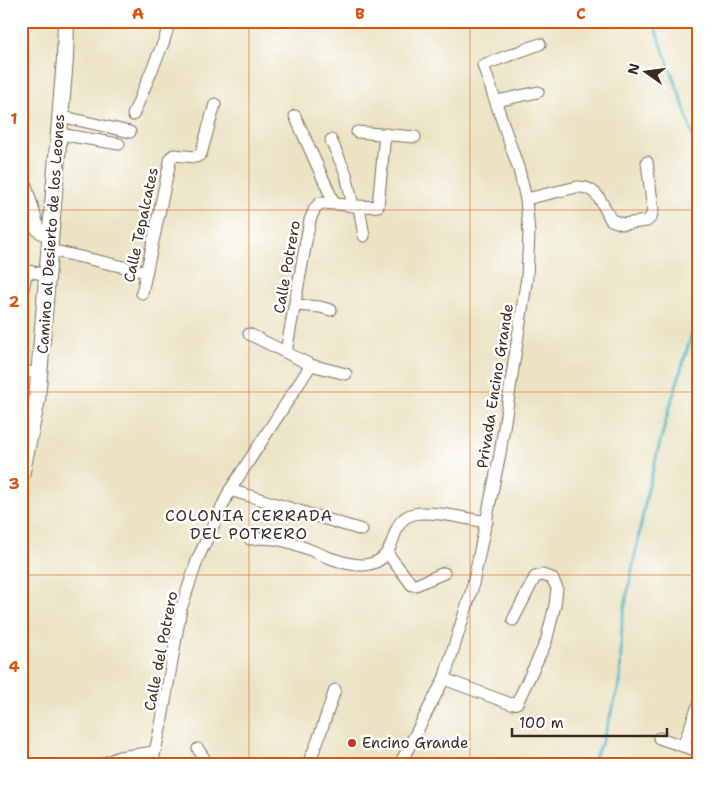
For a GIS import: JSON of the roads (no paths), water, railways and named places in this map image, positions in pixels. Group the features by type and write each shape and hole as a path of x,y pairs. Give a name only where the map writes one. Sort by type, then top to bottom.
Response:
{"main road":[{"name":"Camino al Desierto de los Leones","path":"21,475 37,400 49,275 47,241 59,134 66,21"}],"street":[{"path":"133,115 164,41 170,21"},
{"name":"Privada Encino Grande","path":"400,764 444,679 472,589 500,454 527,277 529,234 526,199 519,170 483,64 540,44"},
{"path":"496,101 538,92"},
{"name":"Calle Tepalcates","path":"142,294 171,157 174,155 196,157 200,154 215,104"},
{"path":"60,116 130,132"},
{"path":"295,116 334,203 356,206 379,205 385,134"},
{"path":"357,132 416,137"},
{"path":"59,134 119,144"},
{"path":"331,140 346,174 364,236"},
{"path":"526,199 577,187 585,187 593,190 611,220 622,224 647,222 653,210 647,162"},
{"path":"21,169 47,241"},
{"name":"Calle Potrero","path":"286,352 310,220 315,208 320,203 334,203"},
{"path":"21,217 47,241 146,272"},
{"path":"21,298 24,271 49,275"},
{"path":"296,305 331,310"},
{"path":"249,334 312,365 346,374"},
{"name":"Calle del Potrero","path":"153,758 165,706 181,609 198,558 230,490 312,365"},
{"path":"21,370 39,374"},
{"path":"230,490 362,530"},
{"path":"250,539 264,537 284,540 342,562 362,566 375,563 388,554 396,529 404,518 413,514 425,513 486,522"},
{"path":"388,554 412,585 444,573"},
{"path":"444,679 511,704 517,703 546,642 557,588 552,578 542,575 535,577 513,620"},
{"path":"308,764 335,690"},
{"path":"683,746 698,706"},
{"path":"659,738 698,751"},
{"path":"198,748 208,764"},
{"path":"102,764 119,757 153,758"}],"waterway":[{"path":"653,21 692,133 698,172"},
{"path":"591,764 603,740 620,683 622,621 648,489 666,420 698,313"}],"place":[{"name":"Encino Grande","path":"352,743"}],"district":[{"name":"COLONIA CERRADA DEL POTRERO","path":"249,524"}]}
